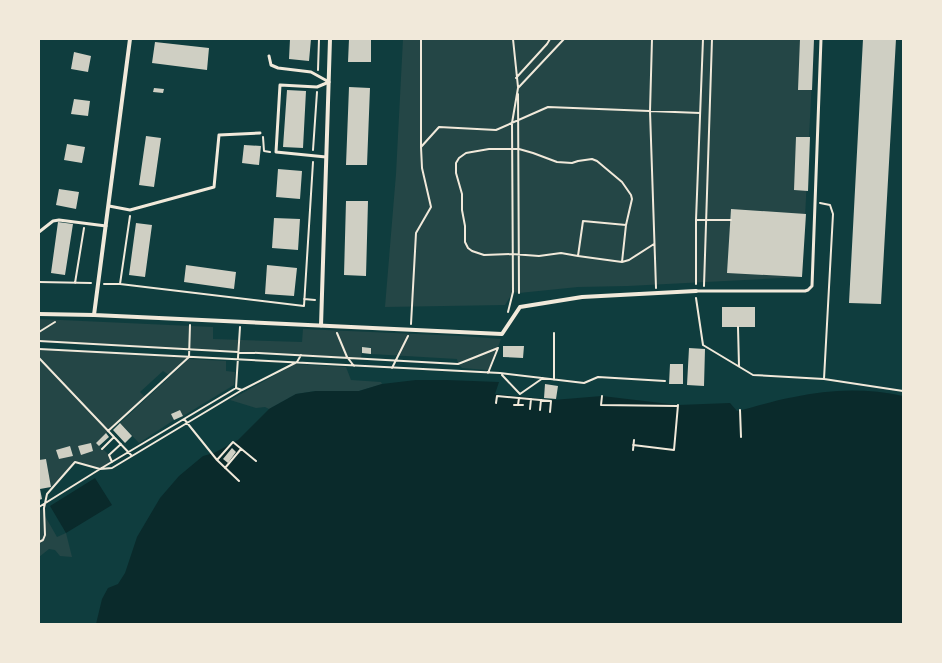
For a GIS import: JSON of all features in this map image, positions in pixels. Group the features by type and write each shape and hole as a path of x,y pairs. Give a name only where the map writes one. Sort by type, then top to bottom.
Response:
{"street":[{"path":"94,315 130,39"},
{"path":"321,326 330,39"},
{"path":"39,314 94,315 502,334 520,307 582,297 696,291"}],"lane":[{"path":"696,291 808,290 812,286 821,39"},
{"path":"269,56 271,64 278,68 311,72 329,82"},
{"path":"326,157 276,152 280,85 317,87 329,82"},
{"path":"108,206 130,210 214,187 219,135 260,133"},
{"path":"39,232 53,221 59,220 106,226"}],"path":[{"path":"318,75 319,39"},
{"path":"392,368 411,330 416,233 431,207 422,168 421,39"},
{"path":"513,39 518,88 519,120 519,293"},
{"path":"516,78 548,44 550,39"},
{"path":"508,313 512,292 512,123 518,88 564,39"},
{"path":"652,39 650,111 656,293"},
{"path":"703,39 696,220 696,291 703,345 753,375 824,380 903,391"},
{"path":"704,291 712,39"},
{"path":"39,282 120,284 304,306 317,87"},
{"path":"421,147 439,127 496,130 548,107 700,113"},
{"path":"260,133 264,138 264,151 276,152"},
{"path":"622,262 626,225 632,199 622,182 598,161 592,159 572,163 557,162 519,149 489,149 466,154 459,158 456,163 456,173 462,194 465,242 468,248 472,251 484,255 550,255 561,253 622,262 629,260 654,244"},
{"path":"815,202 830,205 833,214 824,380"},
{"path":"120,284 130,210"},
{"path":"578,256 583,220 626,225"},
{"path":"696,220 731,220"},
{"path":"75,283 85,223"},
{"path":"304,300 322,301"},
{"path":"39,332 66,314"},
{"path":"108,431 189,357 190,320"},
{"path":"236,388 240,322"},
{"path":"334,326 348,358 354,366"},
{"path":"738,327 739,366"},
{"path":"554,334 554,380"},
{"path":"39,341 458,364 498,348 488,373"},
{"path":"39,348 488,373 584,383 598,377 665,380"},
{"path":"39,542 43,540 45,535 45,504 47,494 75,462 100,469 112,468 242,390 297,362 301,355"},
{"path":"39,358 132,456"},
{"path":"502,374 520,394"},
{"path":"518,405 520,394 543,378"},
{"path":"39,507 236,388 242,390"},
{"path":"496,403 497,396 551,401 550,412"},
{"path":"602,396 601,405 677,406 674,450 633,445"},
{"path":"530,409 531,399"},
{"path":"540,410 541,400"},
{"path":"514,405 523,405"},
{"path":"740,410 741,437"},
{"path":"184,419 217,460 239,481"},
{"path":"102,449 114,437"},
{"path":"633,450 634,440"},
{"path":"217,460 233,442 256,461"},
{"path":"112,462 109,455 121,444"},
{"path":"225,468 241,449"}],"shaded area":[{"path":"403,39 814,39 802,277 628,286 578,287 519,293 513,292 505,305 385,307 396,174"},
{"path":"39,319 213,327 213,339 302,342 303,329 501,339 489,370 487,370 462,368 458,364 457,359 371,354 371,347 363,347 361,358 39,341"},
{"path":"39,349 189,357 169,375 163,371 140,392 145,397 97,443 108,454 112,462 100,469 75,463 51,487 46,459 39,460"},
{"path":"189,359 226,361 226,371 235,372 234,385 183,416 180,410 172,414 174,420 139,443 120,423"},
{"path":"295,364 346,367 351,380 381,382 382,384 359,391 316,391 296,394 269,409 265,407 256,408 230,400"},
{"path":"416,380 499,382 495,394 553,400 602,396 678,405 730,403 737,411 787,398 821,392 848,390 889,393 903,396 903,624 96,624 102,599 108,588 118,584 125,573 137,537 160,498 179,476 203,456 214,453 238,440 269,409 296,394 316,391 359,391 382,384"},
{"path":"95,478 112,505 66,533 50,506"},
{"path":"44,508 45,516 57,537 66,533 72,557 60,556 55,550 49,549 39,557 39,511"}],"building":[{"path":"290,39 311,39 309,61 289,59"},
{"path":"349,39 371,39 371,62 348,62"},
{"path":"800,39 814,39 812,90 798,90"},
{"path":"863,39 896,39 881,304 849,303"},
{"path":"155,42 209,48 207,70 152,63"},
{"path":"74,52 91,56 88,72 71,69"},
{"path":"349,87 370,88 367,165 346,165"},
{"path":"154,88 164,89 163,93 153,92"},
{"path":"287,90 306,91 303,148 283,147"},
{"path":"74,99 90,101 88,116 71,114"},
{"path":"146,136 161,138 154,187 139,185"},
{"path":"796,137 810,137 808,191 794,190"},
{"path":"67,144 85,147 82,163 64,160"},
{"path":"244,145 261,146 259,165 242,163"},
{"path":"278,169 302,171 300,199 276,197"},
{"path":"59,189 79,192 76,209 56,205"},
{"path":"346,201 368,201 366,276 344,275"},
{"path":"731,209 806,214 802,277 727,273"},
{"path":"274,218 300,219 298,250 272,248"},
{"path":"58,222 73,224 65,275 51,273"},
{"path":"136,223 152,225 145,277 129,275"},
{"path":"186,265 236,272 234,289 184,282"},
{"path":"267,265 297,268 294,296 265,294"},
{"path":"722,307 755,307 755,327 722,327"},
{"path":"503,346 524,346 523,358 503,357"},
{"path":"362,347 371,348 371,354 362,353"},
{"path":"689,348 705,349 704,386 687,385"},
{"path":"670,364 683,364 683,384 669,384"},
{"path":"545,384 558,386 556,399 544,398"},
{"path":"180,410 183,416 174,420 171,414"},
{"path":"120,423 132,436 125,443 113,430"},
{"path":"106,433 109,437 99,446 96,443"},
{"path":"91,443 93,451 81,455 78,446"},
{"path":"70,446 73,456 59,459 56,450"},
{"path":"232,448 236,452 228,463 223,459"},
{"path":"46,459 51,487 40,489 42,499 39,500 39,460"}]}
